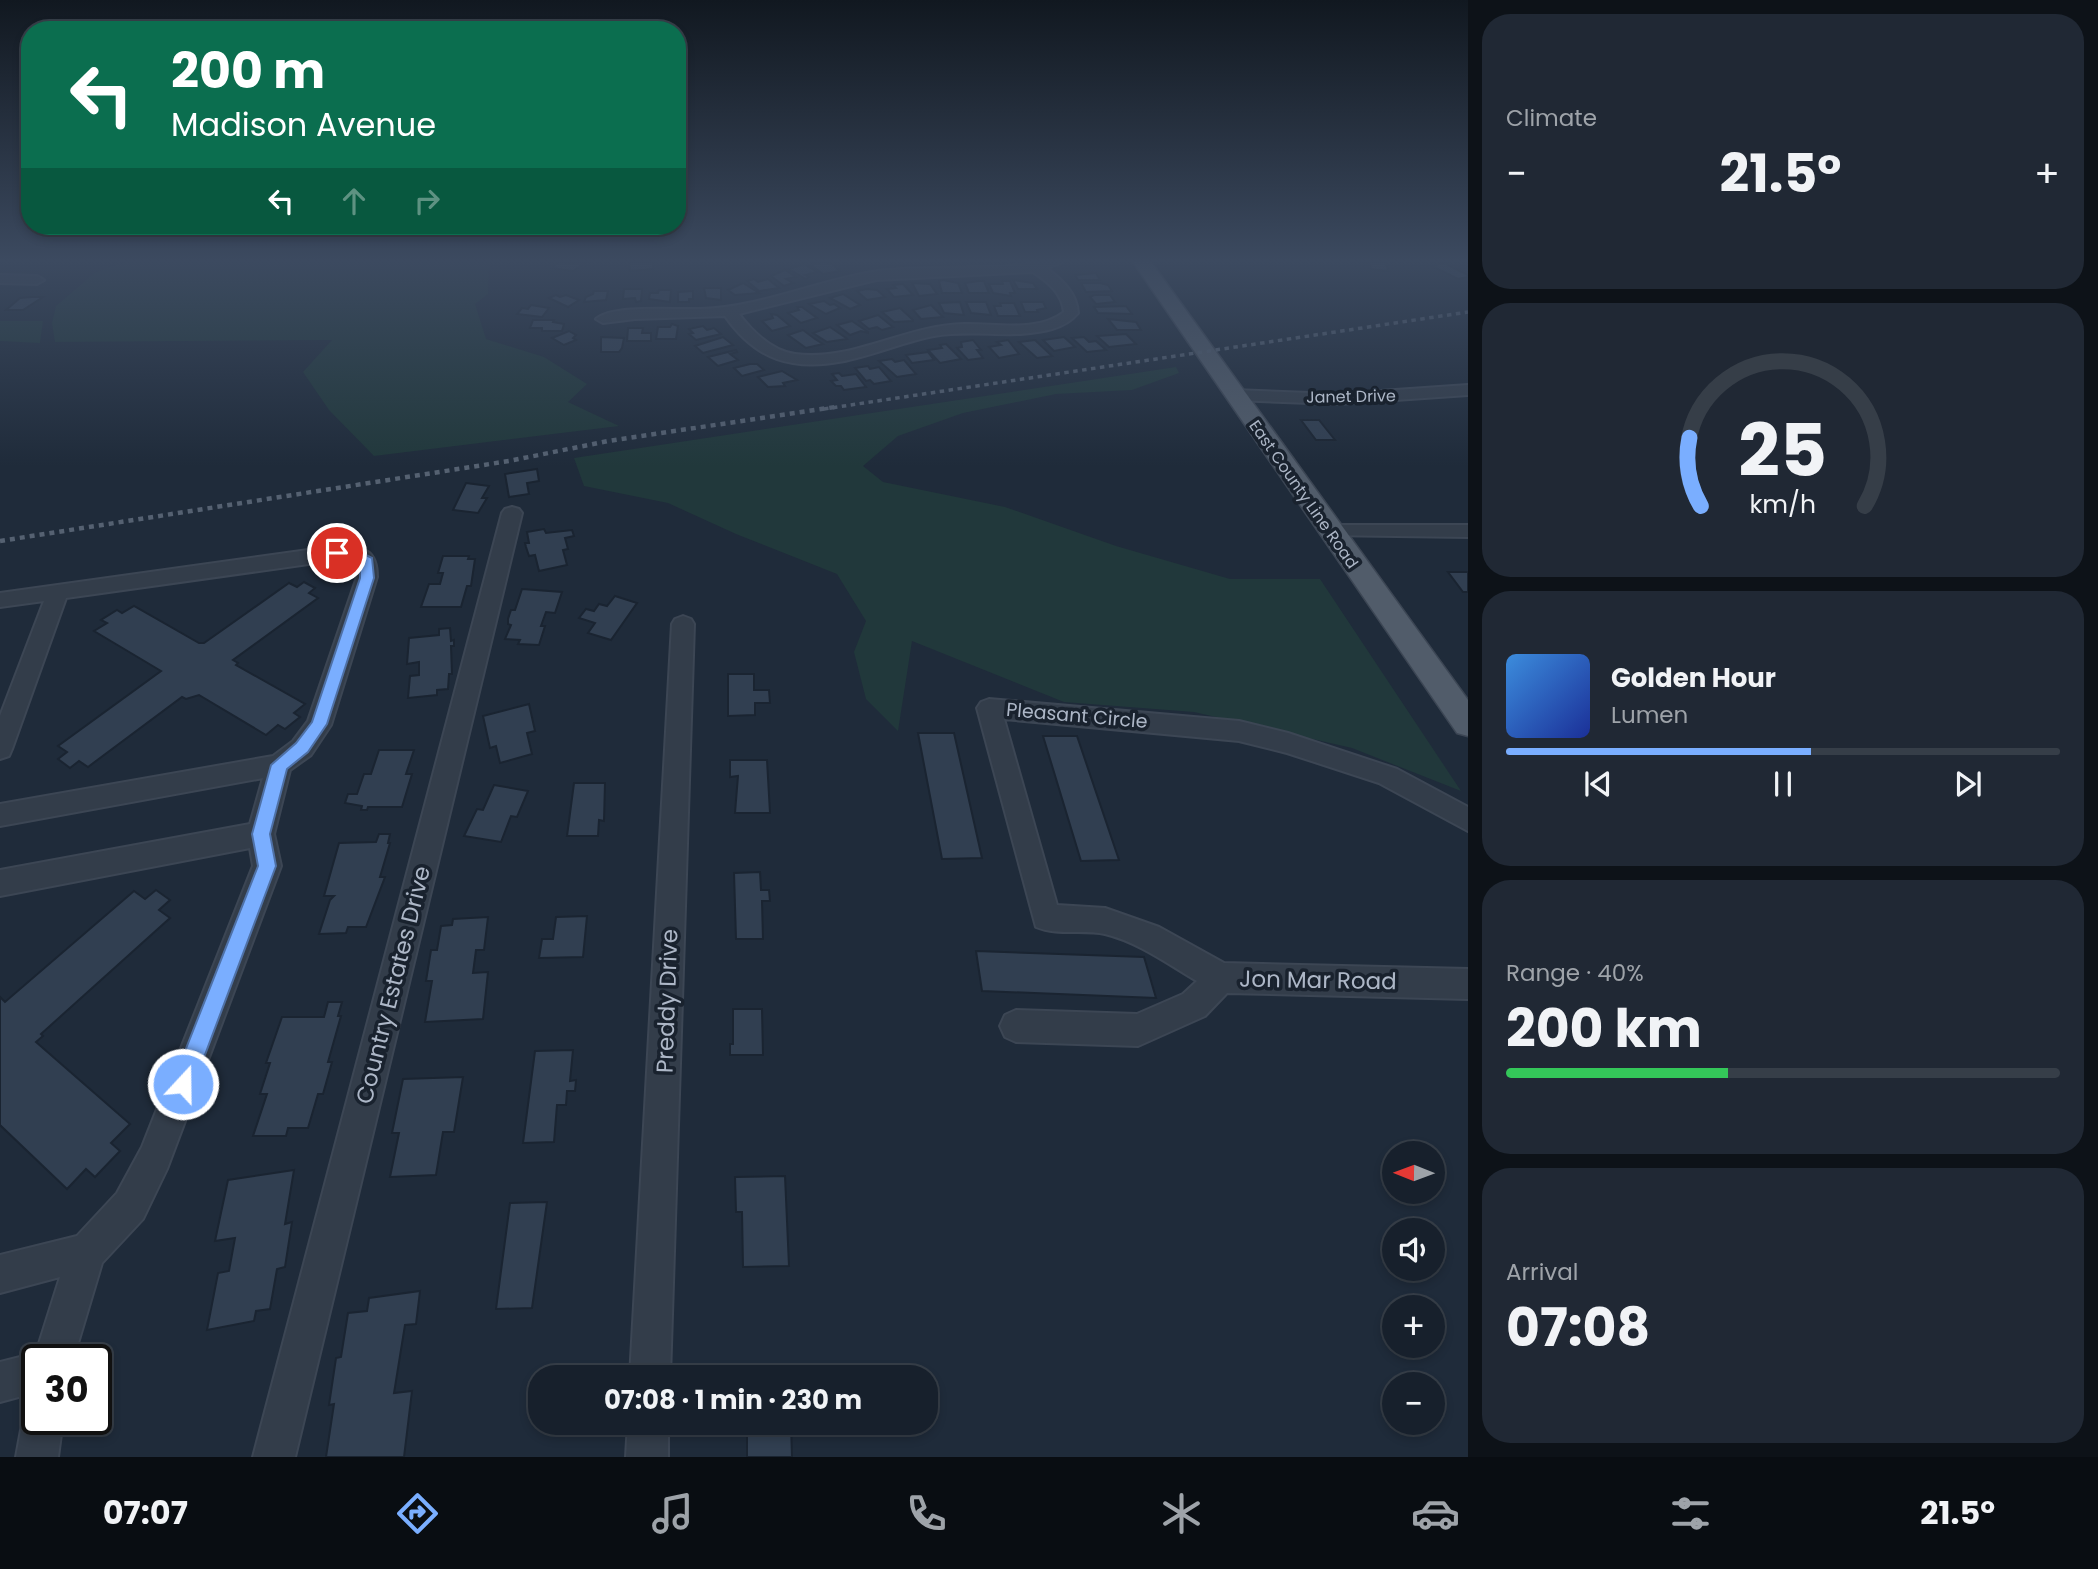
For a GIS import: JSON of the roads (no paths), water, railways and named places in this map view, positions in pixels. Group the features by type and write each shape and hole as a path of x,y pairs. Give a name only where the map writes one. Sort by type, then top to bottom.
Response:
{"main road":[{"name":"East County Line Road","path":"1189,330 1468,724"}],"street":[{"path":"748,330 768,350 785,357 813,360 830,359 930,331 942,330"},
{"name":"Janet Drive","path":"1234,395 1355,398 1468,390"},
{"name":"Country Estates Drive","path":"274,1457 512,513"},
{"path":"1331,531 1468,531"},
{"path":"0,600 337,553 367,561 367,578 319,724 302,748 279,765 0,815"},
{"path":"0,749 58,592"},
{"name":"Preddy Drive","path":"651,1365 683,624"},
{"name":"Pleasant Circle","path":"1221,978 1149,937 1105,921 1046,918 989,708 1225,729 1264,736 1393,778 1468,820"},
{"path":"58,1344 87,1252 130,1206 155,1157 267,866 261,834 279,765"},
{"path":"0,883 261,834"},
{"name":"Jon Mar Road","path":"1016,1026 1138,1030 1194,1005 1221,978 1468,984"},
{"path":"0,1274 87,1252"},
{"path":"0,1382 21,1376"},
{"path":"37,1457 40,1435"},
{"path":"646,1457 647,1435"}],"railway":[{"path":"824,409 1349,330"},
{"path":"0,541 509,461 608,441 835,407"}]}
